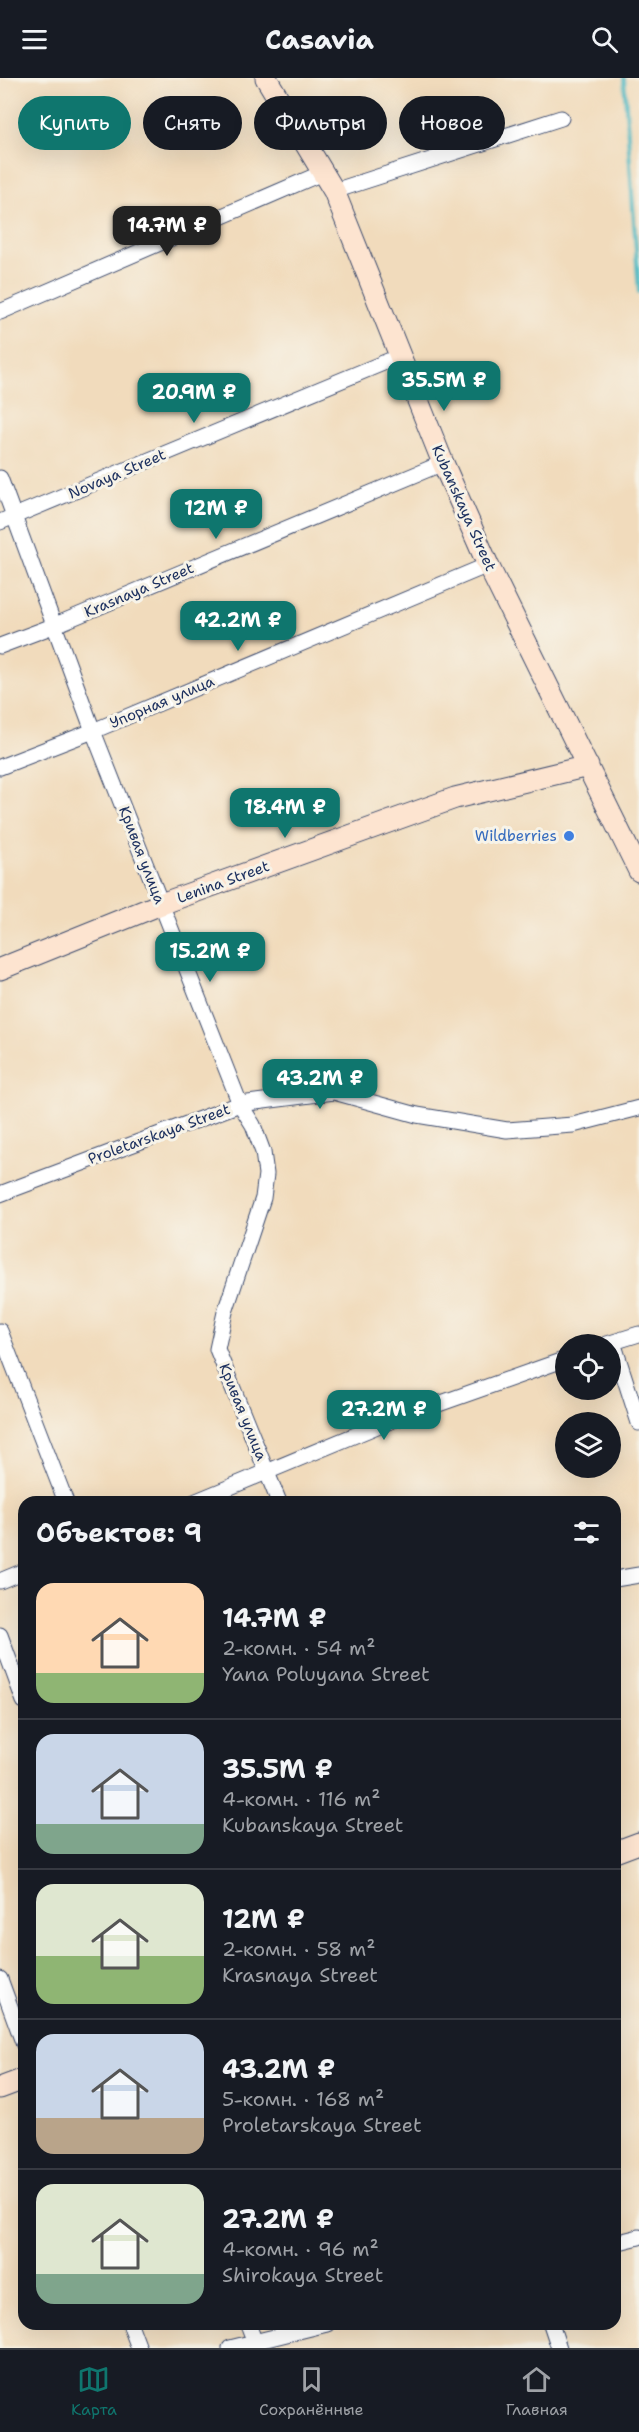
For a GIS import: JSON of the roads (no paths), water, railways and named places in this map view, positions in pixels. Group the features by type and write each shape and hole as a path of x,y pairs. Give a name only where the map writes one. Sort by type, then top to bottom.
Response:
{"street":[{"name":"Kubanskaya Street","path":"266,78 334,191 443,463 488,565 639,871"},
{"path":"334,191 561,118"},
{"path":"0,312 322,173"},
{"name":"Novaya Street","path":"7,520 400,356"},
{"name":"Krasnaya Street","path":"0,646 443,463"},
{"name":"Кривая улица","path":"0,478 7,520 53,626 240,1104 253,1125 263,1152 266,1174 263,1198 225,1312 217,1349 277,1496"},
{"name":"Упорная улица","path":"0,767 93,731 488,565"},
{"name":"Lenina Street","path":"0,969 161,904 455,798 588,766"},
{"name":"Proletarskaya Street","path":"0,1194 240,1104 334,1092 417,1115 507,1130 573,1125 639,1108"},
{"path":"0,1331 64,1496"},
{"path":"621,1340 639,1334"},
{"path":"209,1496 382,1424 555,1363"},
{"path":"621,1373 639,1423"},
{"path":"0,1581 18,1574"},
{"path":"621,1578 639,1575"},
{"path":"0,1635 18,1684"},
{"path":"621,1850 639,1843"},
{"path":"0,1979 18,2028"},
{"path":"0,2088 18,2081"},
{"path":"621,2242 639,2237"},
{"path":"132,2330 139,2348"},
{"path":"250,2330 255,2345"},
{"path":"230,2348 255,2345 306,2330"},
{"path":"553,2330 559,2348"}],"waterway":[{"path":"624,78 639,292"}],"place":[{"name":"Wildberries","path":"569,836"}]}
